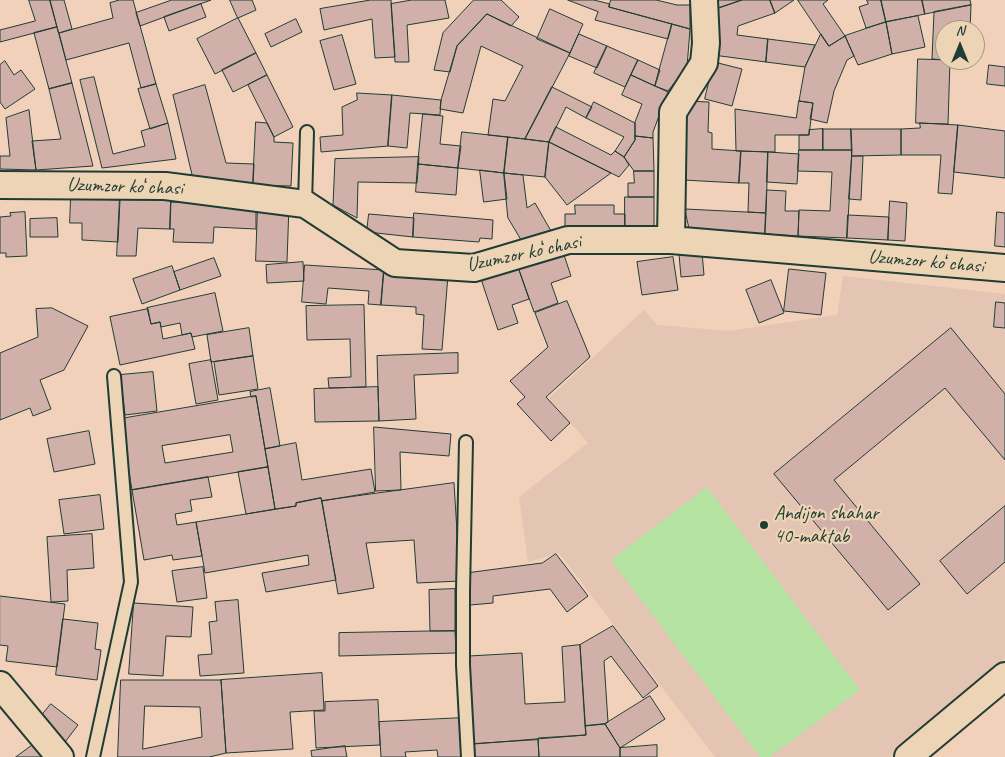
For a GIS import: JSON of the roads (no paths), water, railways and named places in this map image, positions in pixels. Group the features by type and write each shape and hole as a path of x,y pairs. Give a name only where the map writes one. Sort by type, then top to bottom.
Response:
{"street":[{"path":"671,240 673,112 704,63 706,43 704,0"},
{"name":"Uzumzor koʻchasi","path":"0,185 165,186 305,204 395,263 474,268 568,240 671,240 1005,268"},
{"path":"908,757 1005,676"},
{"path":"0,685 60,757"}],"lane":[{"path":"305,204 306,132"},
{"path":"93,757 130,582 114,376"},
{"path":"466,442 463,665 468,757"}],"place":[{"name":"Andijon shahar 40-maktab","path":"764,525"}]}
